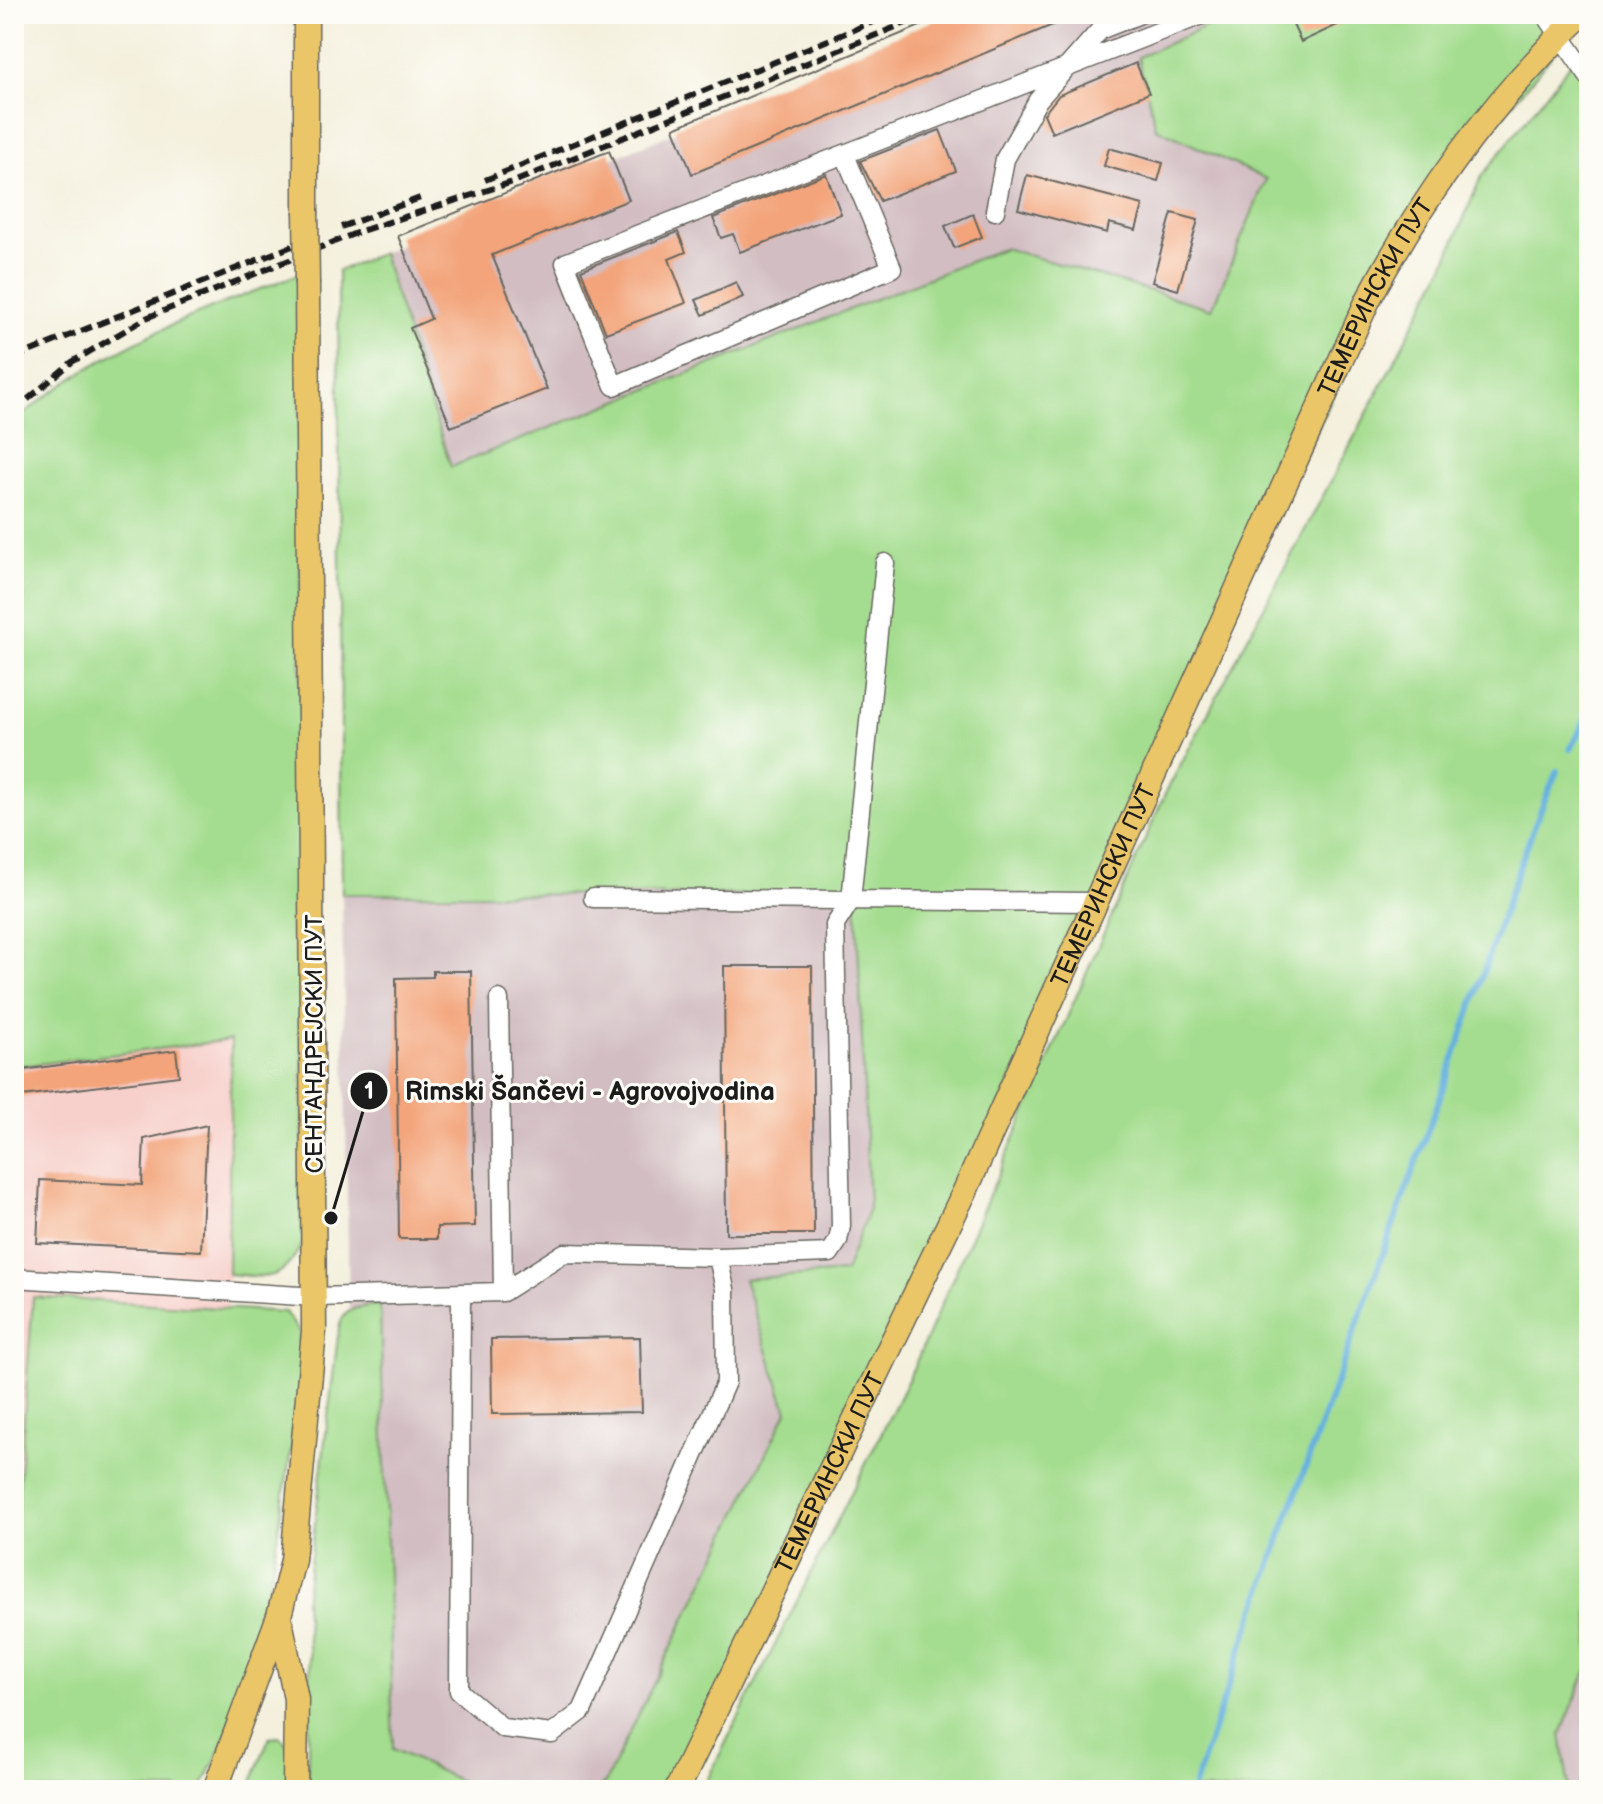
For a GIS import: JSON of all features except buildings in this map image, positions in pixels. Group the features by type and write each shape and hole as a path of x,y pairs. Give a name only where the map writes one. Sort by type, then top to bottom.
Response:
{"main road":[{"name":"СЕНТАНДРЕЈСКИ ПУТ","path":"215,1790 279,1616 296,1544 316,1297 306,14"},
{"name":"ТЕМЕРИНСКИ ПУТ","path":"677,1790 891,1349 1342,355 1390,258 1456,153 1582,14"},
{"path":"279,1616 296,1699 295,1790"}],"street":[{"path":"995,211 1005,159 1038,100 1100,30 1140,14"},
{"path":"845,155 892,268 614,386 565,263 1204,14"},
{"path":"1545,14 1589,77"},
{"path":"14,1278 316,1297 503,1292 564,1253 718,1257 830,1253 838,1241 841,1226 835,925 851,900 885,563"},
{"path":"593,898 1093,902"},
{"path":"499,999 503,1292"},
{"path":"461,1293 459,1691 503,1728 552,1734 582,1711 726,1382 725,1289 718,1257"}],"shaded area":[{"path":"963,14 1234,14 1138,57 1157,128 1266,179 1212,309 1004,248 450,468 382,253"},
{"path":"342,894 856,894 869,1208 846,1272 745,1279 787,1411 605,1784 595,1790 479,1790 393,1749 380,1305 349,1309"},
{"path":"231,1040 228,1309 33,1298 17,1516 14,1516 14,1067"},
{"path":"1589,1665 1589,1790 1569,1790 1561,1734"}],"green space":[{"path":"1234,14 1586,14 1414,223 678,1790 595,1790 605,1783 787,1411 744,1279 845,1272 869,1208 856,895 342,894 338,271 382,253 451,467 1004,248 1212,309 1266,179 1156,128 1138,57"},
{"path":"1589,40 1589,1665 1561,1734 1569,1790 702,1790 909,1378 1165,794 1444,266 1481,177"},
{"path":"299,274 303,1243 288,1266 280,1272 255,1276 228,1274 231,1040 14,1067 14,422 47,396 115,353 185,319"},
{"path":"33,1297 285,1312 300,1333 302,1381 261,1626 224,1742 201,1790 14,1790 14,1516 17,1515"},
{"path":"380,1305 393,1749 479,1790 307,1790 310,1671 305,1603 339,1328 344,1315 349,1312 360,1307"},
{"path":"280,1737 289,1746 289,1790 249,1790 269,1738"}],"waterway":[{"path":"1570,749 1589,714"},
{"path":"1193,1790 1511,889 1557,771"}],"railway":[{"path":"485,180 892,14"},
{"path":"14,411 72,362 146,318 361,231 516,181 928,14"},
{"path":"341,227 423,197"},
{"path":"14,358 307,240"}],"place":[{"name":"Rimski Šančevi - Agrovojvodina","path":"331,1218"}]}
